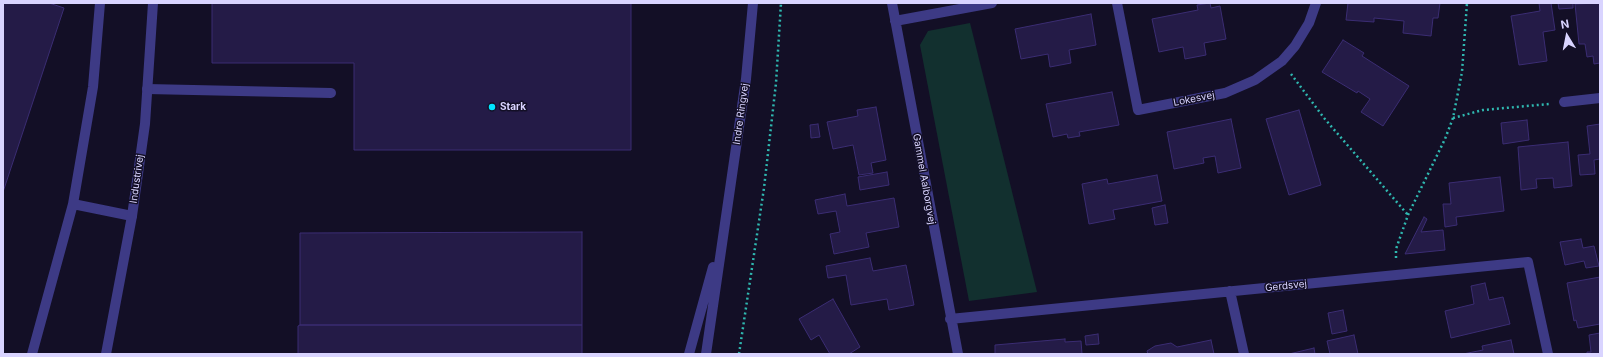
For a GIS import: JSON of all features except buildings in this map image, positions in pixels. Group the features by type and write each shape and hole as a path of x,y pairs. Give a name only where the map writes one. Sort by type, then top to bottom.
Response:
{"street":[{"path":"32,354 73,204 93,88 100,3"},
{"name":"Industrivej","path":"106,354 132,216 145,124 153,3"},
{"name":"Indre Ringvej","path":"706,354 746,78 753,3"},
{"name":"Gammel Aalborgvej","path":"892,3 950,319 958,354"},
{"path":"895,22 992,3"},
{"name":"Lokesvej","path":"1117,3 1138,110 1225,93 1255,80 1282,61 1309,24 1316,3"},
{"path":"147,88 331,93"},
{"path":"1564,102 1600,98"},
{"path":"73,204 132,216"},
{"name":"Indre Ringvej","path":"689,354 724,224"},
{"name":"Gerdsvej","path":"950,319 1528,262 1548,354"},
{"path":"1230,291 1244,354"}],"path":[{"path":"739,354 764,188 776,83 781,3"},
{"path":"1395,275 1396,249 1408,215 1445,139 1453,118 1462,72 1467,3"},
{"path":"1282,61 1324,118 1408,215"},
{"path":"1453,118 1483,110 1564,102"}],"green space":[{"path":"970,23 1037,292 969,301 920,45 928,31"}],"place":[{"name":"Stark","path":"492,107"}]}
